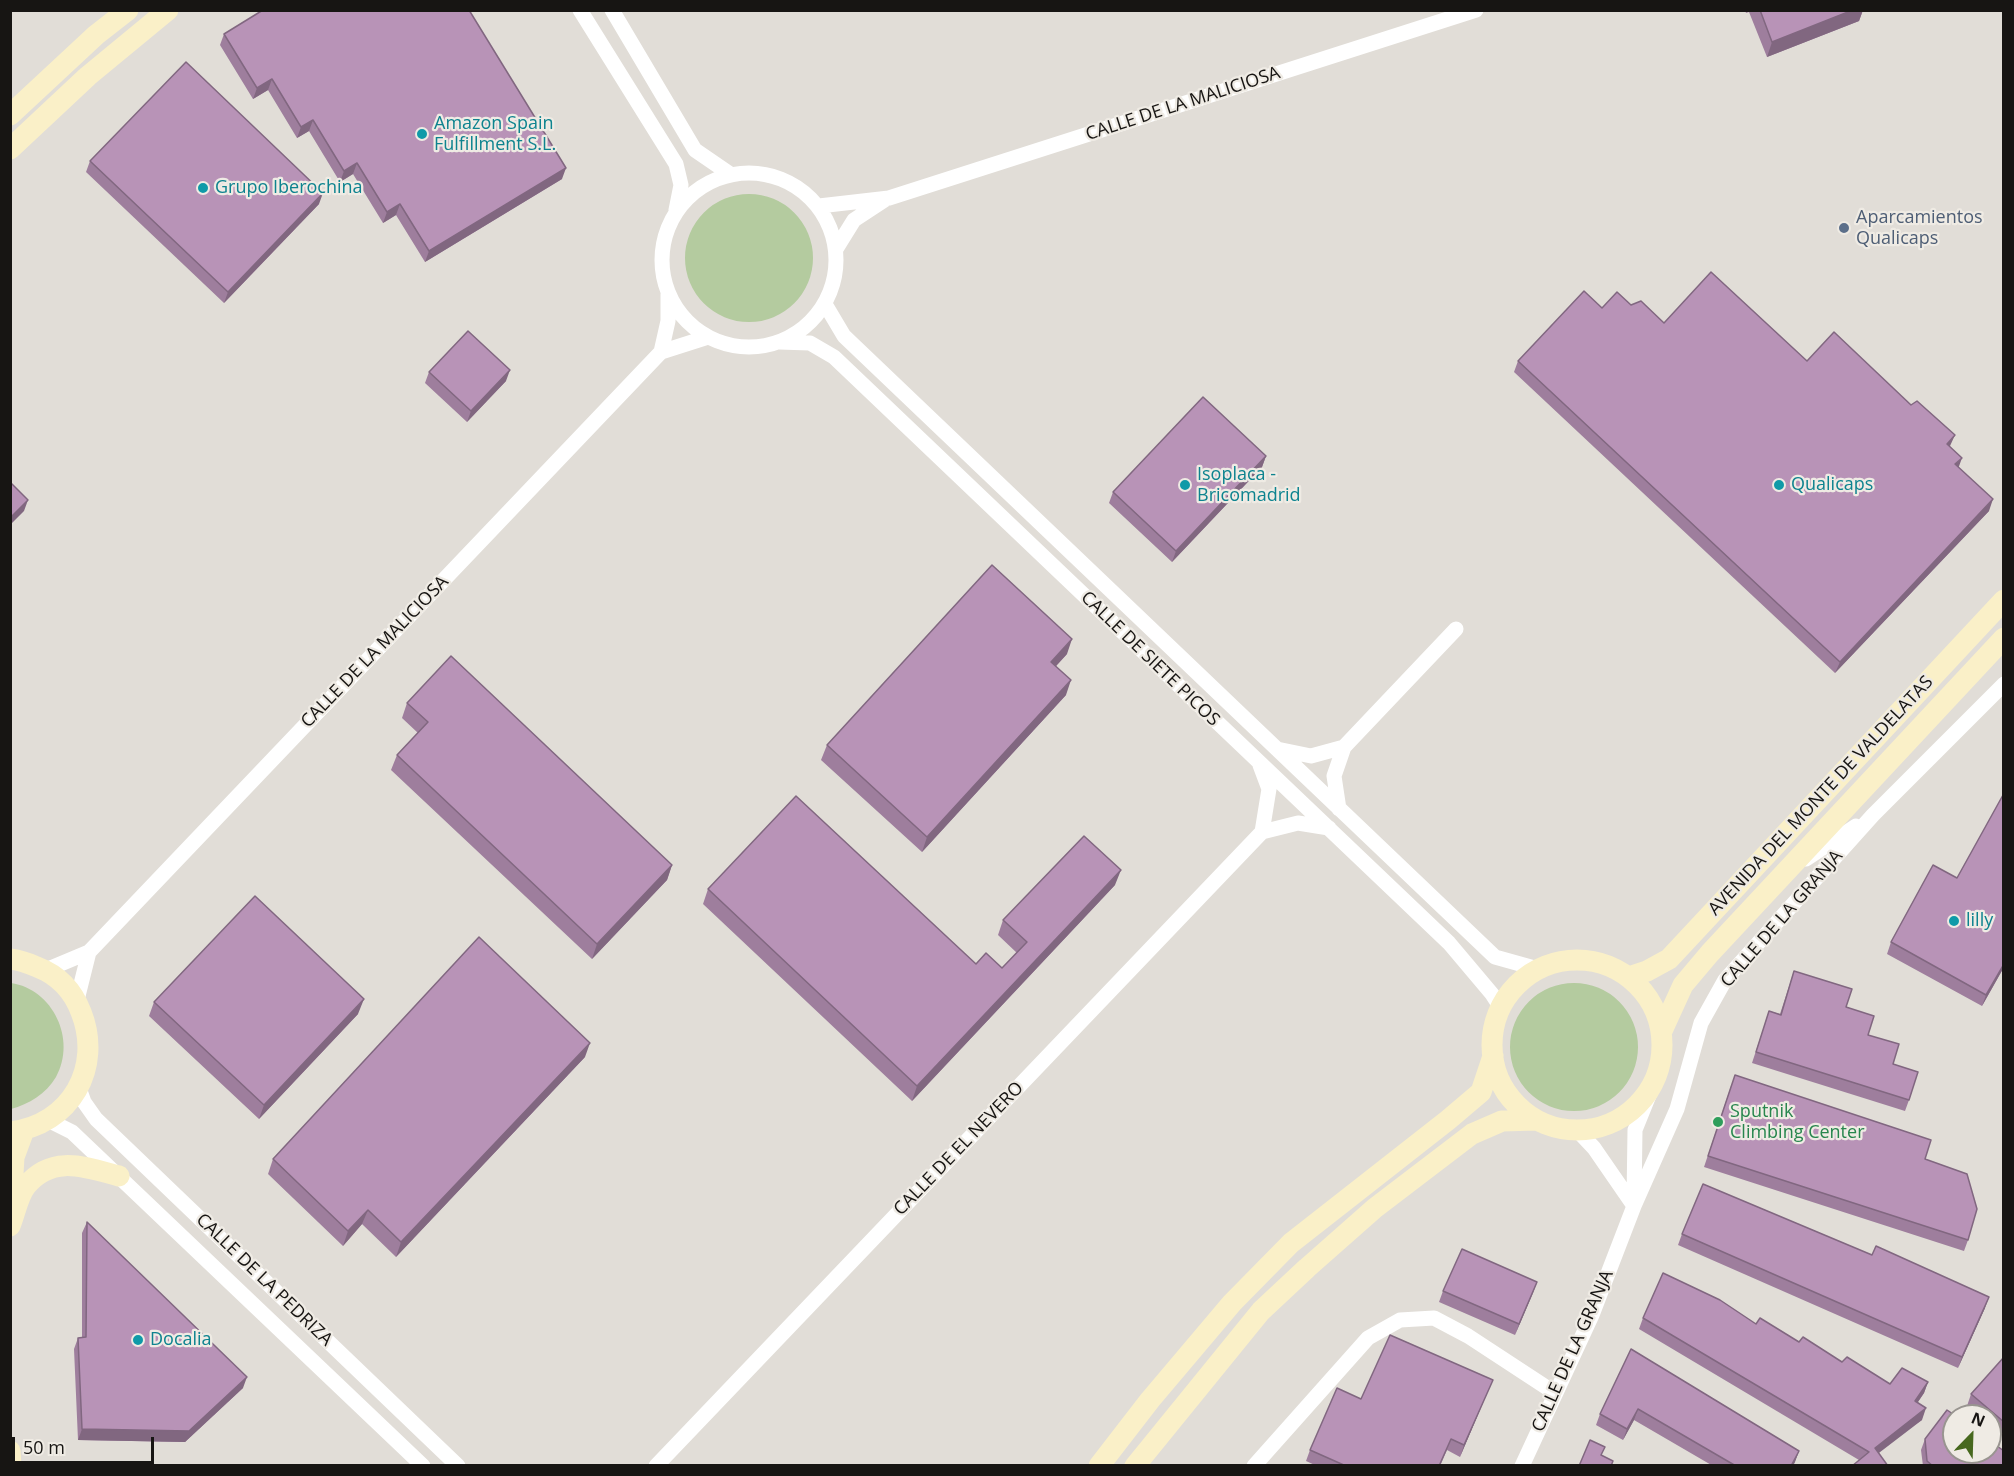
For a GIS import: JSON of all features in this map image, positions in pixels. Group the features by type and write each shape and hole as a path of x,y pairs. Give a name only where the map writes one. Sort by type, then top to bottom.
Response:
{"street":[{"path":"10,115 96,34 128,10"},
{"path":"10,149 87,76 168,10"},
{"path":"580,10 676,164 681,184 662,252 662,273 668,294 668,321 661,352"},
{"path":"612,10 695,150 730,174"},
{"name":"CALLE DE LA MALICIOSA","path":"819,206 889,198 1476,10"},
{"path":"668,294 685,319 708,337 731,345 756,347 779,342 798,333 813,320 825,303 835,277 836,249 830,226 819,206 801,189 779,178 755,172 730,174 709,182 690,195 675,212"},
{"name":"CALLE DE LA MALICIOSA","path":"836,249 854,220 889,198"},
{"name":"CALLE DE SIETE PICOS","path":"825,303 844,336 1495,957 1538,969"},
{"name":"CALLE DE LA MALICIOSA","path":"46,970 89,952 661,352 708,337"},
{"name":"CALLE DE SIETE PICOS","path":"779,342 810,343 834,357 1449,943 1501,1008"},
{"name":"AVENIDA DEL MONTE DE VALDELATAS","path":"1629,977 1647,971 1669,959 2004,600"},
{"path":"1339,809 1334,776 1344,747 1456,630"},
{"name":"AVENIDA DEL MONTE DE VALDELATAS","path":"1662,1031 1683,985 1759,898 1788,870 2004,638"},
{"name":"CALLE DE LA GRANJA","path":"1522,1466 1592,1315 1634,1206 1677,1109 1701,1023 1725,980 1873,815 2004,684"},
{"path":"1276,748 1311,756 1344,747"},
{"path":"1260,763 1269,789 1262,832 1298,823 1329,828"},
{"path":"1788,870 1873,815"},
{"name":"CALLE DE EL NEVERO","path":"656,1466 1262,832"},
{"name":"CALLE DE LA MALICIOSA","path":"77,1000 89,952"},
{"path":"10,1225 17,1131 48,1120 66,1106 79,1088 88,1059 88,1029 77,1000 63,983 46,970 13,956"},
{"path":"1634,1206 1635,1130 1652,1088 1662,1060 1662,1031 1650,1000 1629,977 1608,965 1584,960 1560,962 1538,969 1516,986 1501,1008 1493,1031 1493,1056 1500,1081 1515,1103 1536,1120 1556,1128 1578,1131 1607,1125 1633,1111 1652,1088"},
{"path":"1099,1466 1150,1400 1239,1296 1291,1243 1481,1092 1493,1056"},
{"name":"CALLE DE LA PEDRIZA","path":"79,1088 84,1101 96,1119 458,1466"},
{"name":"CALLE DE LA PEDRIZA","path":"48,1120 72,1132 423,1466"},
{"path":"1135,1466 1261,1311 1358,1223 1472,1134 1502,1121 1536,1120"},
{"path":"1578,1131 1594,1148 1634,1206"},
{"path":"10,1225 25,1188 43,1172 60,1164 88,1167 118,1176"},
{"path":"1254,1466 1368,1338 1400,1320 1434,1318 1468,1336 1555,1393"},
{"path":"10,1451 11,1466"}],"green space":[{"path":"749,194 773,199 794,213 808,234 813,258 808,282 794,303 773,317 749,322 725,317 704,303 690,282 685,258 690,234 704,213 725,199"},
{"path":"11,983 26,987 39,995 49,1006 57,1018 64,1048 62,1063 52,1083 36,1098 11,1109"},
{"path":"1574,983 1598,988 1619,1002 1633,1023 1638,1047 1633,1071 1619,1092 1598,1106 1574,1111 1550,1106 1529,1092 1515,1071 1510,1047 1515,1023 1529,1002 1550,988"}],"building":[{"name":"Amazon Spain Fulfillment S.L.","path":"263,10 469,10 566,168 429,251 400,204 387,212 357,163 344,171 313,120 301,127 272,79 257,88 224,34"},
{"path":"1760,10 1853,10 1772,42"},
{"name":"Grupo Iberochina","path":"186,62 323,193 228,292 90,161"},
{"name":"Qualicaps","path":"1711,272 1807,361 1834,332 1911,405 1917,401 1955,435 1947,444 1962,458 1955,464 1993,499 1840,662 1518,361 1584,291 1602,308 1617,292 1631,305 1641,301 1664,323"},
{"path":"468,331 510,370 471,411 429,372"},
{"name":"Isoplaca - Bricomadrid","path":"1203,397 1266,456 1176,551 1113,492"},
{"path":"10,482 28,500 10,518"},
{"path":"992,565 1072,639 1051,662 1071,680 927,837 827,745"},
{"path":"451,656 672,865 597,944 397,755 428,722 407,703"},
{"name":"lilly","path":"2003,795 2004,964 1986,995 1891,942 1933,865 1957,878"},
{"path":"796,796 976,964 986,953 1002,968 1027,942 1003,920 1084,836 1121,870 917,1086 708,889"},
{"path":"255,896 364,999 264,1105 154,1002"},
{"path":"479,937 590,1043 401,1242 368,1210 348,1231 273,1159"},
{"path":"1794,971 1852,989 1846,1007 1874,1016 1868,1035 1899,1044 1893,1064 1918,1072 1909,1100 1756,1052 1769,1011 1781,1015"},
{"path":"1735,1075 1931,1140 1925,1159 1967,1174 1977,1209 1968,1240 1708,1156"},
{"path":"1703,1184 1872,1255 1876,1246 1989,1297 1962,1357 1682,1234"},
{"name":"Docalia","path":"87,1222 247,1377 189,1431 82,1429 78,1338 86,1337"},
{"path":"1462,1249 1537,1282 1519,1324 1443,1291"},
{"path":"1663,1273 1720,1300 1756,1324 1760,1318 1799,1342 1803,1337 1842,1362 1847,1357 1890,1384 1902,1368 1928,1382 1915,1401 1926,1408 1875,1448 1888,1466 1852,1466 1869,1452 1643,1318"},
{"path":"1390,1335 1493,1380 1464,1445 1451,1439 1439,1466 1346,1466 1310,1450 1337,1388 1361,1399"},
{"path":"1631,1349 1799,1451 1791,1466 1736,1466 1638,1409 1627,1429 1600,1414"},
{"path":"2004,1357 2004,1422 2002,1420 2002,1404 1983,1404 1971,1394"},
{"path":"1942,1417 1942,1464 2002,1464 2002,1450 2004,1451 2004,1466 1933,1466 1927,1461 1925,1439"},
{"path":"1590,1440 1605,1447 1601,1455 1613,1461 1611,1466 1579,1466"}],"place":[{"name":"Amazon Spain Fulfillment S.L.","path":"422,134"},
{"name":"Grupo Iberochina","path":"203,188"},
{"name":"Aparcamientos Qualicaps","path":"1844,228"},
{"name":"Isoplaca - Bricomadrid","path":"1185,485"},
{"name":"Qualicaps","path":"1779,485"},
{"name":"lilly","path":"1954,921"},
{"name":"Sputnik Climbing Center","path":"1718,1122"},
{"name":"Docalia","path":"138,1340"}]}
